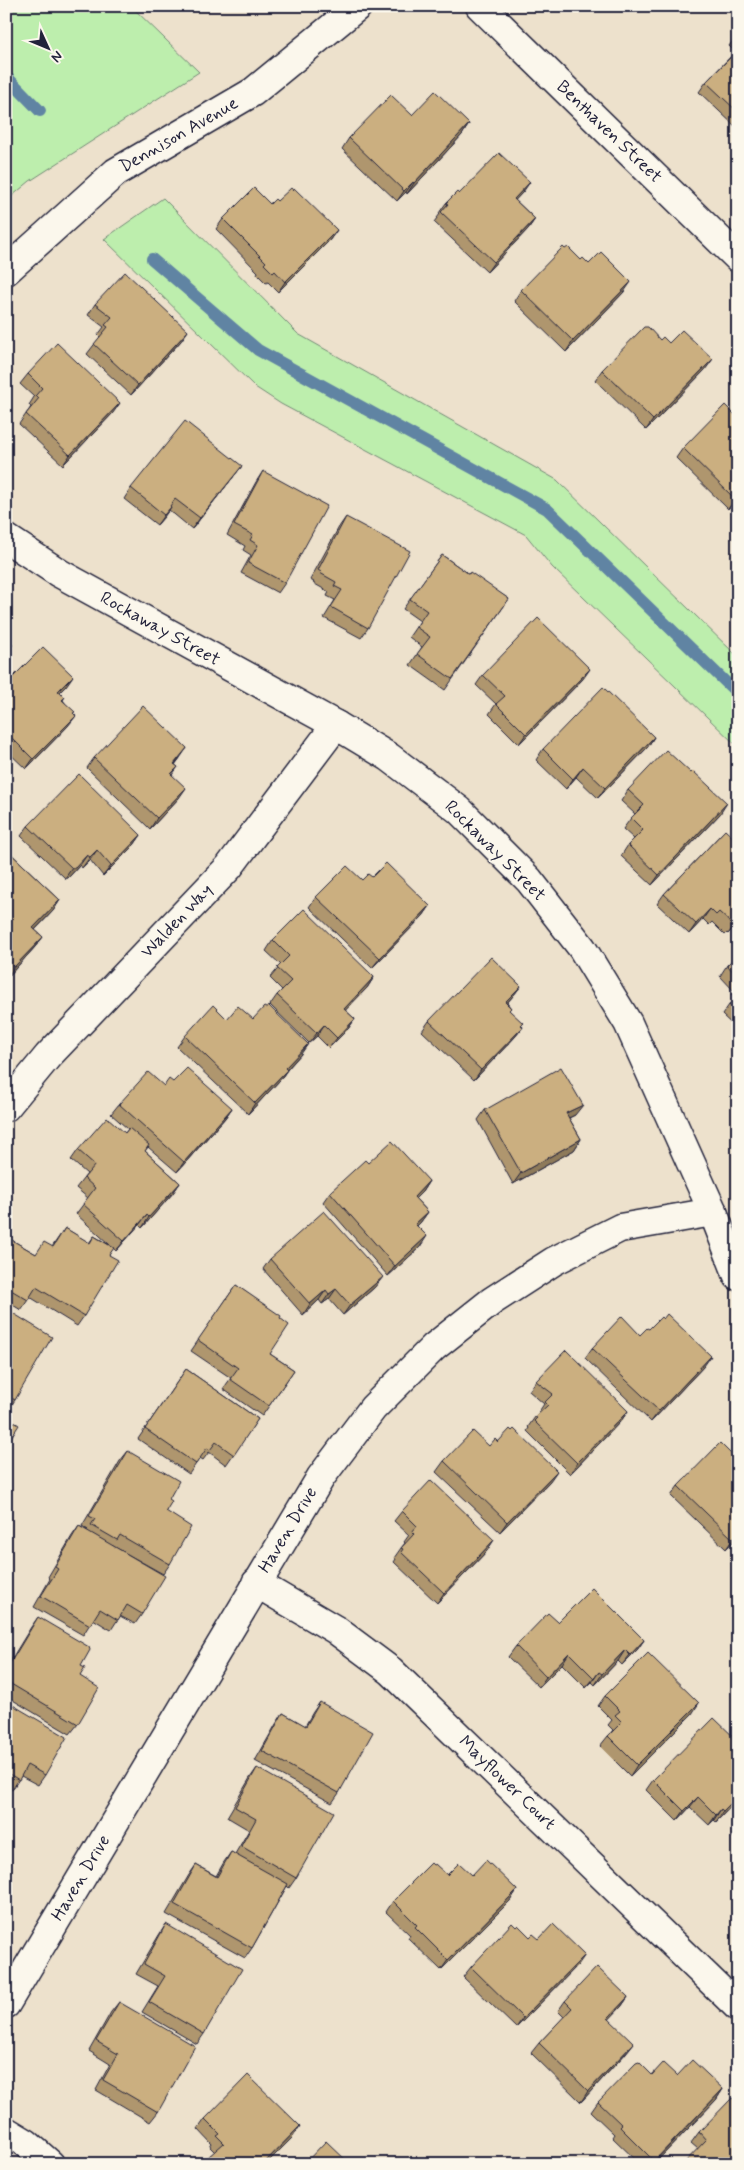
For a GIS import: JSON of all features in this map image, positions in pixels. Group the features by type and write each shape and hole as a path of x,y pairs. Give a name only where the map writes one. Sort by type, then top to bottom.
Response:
{"street":[{"name":"Dennison Avenue","path":"6,271 116,172 253,92 358,6"},
{"name":"Benthaven Street","path":"480,6 738,258"},
{"name":"Rockaway Street","path":"6,538 58,573 336,725 390,757 459,810 528,880 582,948 628,1023 713,1212 738,1276"},
{"name":"Walden Way","path":"6,1107 48,1056 229,867 336,725"},
{"name":"Haven Drive","path":"6,2004 256,1583 326,1469 373,1408 434,1347 492,1301 554,1261 620,1228 713,1212"},
{"name":"Mayflower Court","path":"256,1583 336,1630 391,1671 738,2007"},
{"path":"6,2131 26,2143 50,2164"}],"green space":[{"path":"6,6 131,6 199,72 30,181 6,201"},
{"path":"163,198 298,334 557,480 738,657 738,747 552,567 526,535 281,404 255,387 104,239"}],"building":[{"path":"738,50 738,112 706,82"},
{"path":"435,91 469,124 414,183 404,191 349,138 391,95 412,115"},
{"path":"499,153 530,182 514,199 535,219 494,262 441,212 448,204 446,203 457,192 459,194"},
{"path":"254,188 270,204 275,199 277,201 291,188 293,190 294,188 337,230 285,282 275,271 273,273 264,264 266,262 223,219"},
{"path":"563,247 565,249 568,247 581,260 583,258 589,264 601,252 631,282 573,341 521,290"},
{"path":"125,272 188,331 138,385 94,344 108,327 105,325 112,317 95,304"},
{"path":"644,327 648,327 660,340 663,337 669,343 682,330 713,359 653,420 602,370"},
{"path":"57,343 120,403 70,455 26,414 39,398 36,395 42,388 28,374"},
{"path":"725,405 738,418 738,496 735,499 683,448"},
{"path":"185,421 242,466 200,518 175,499 164,515 131,488"},
{"path":"263,471 327,506 285,583 248,563 258,545 250,540 253,535 234,525"},
{"path":"346,517 410,551 368,628 331,607 342,590 334,586 336,582 318,570"},
{"path":"442,555 509,599 452,679 417,654 430,637 416,627 427,611 410,599"},
{"path":"538,618 590,669 526,734 496,704 505,696 483,675"},
{"path":"6,639 13,645 6,652"},
{"path":"43,647 73,676 58,691 65,697 62,700 75,712 73,713 76,716 33,759 6,732 6,684"},
{"path":"603,687 654,737 605,788 583,767 573,779 543,749"},
{"path":"143,706 187,748 174,764 178,767 171,774 186,788 157,818 94,758"},
{"path":"666,750 691,773 693,771 727,803 659,875 628,845 643,830 631,818 644,805 628,790"},
{"path":"79,774 141,835 111,866 97,850 90,857 87,855 75,868 72,868 28,826"},
{"path":"725,830 738,842 738,922 732,924 719,912 716,915 710,909 696,924 664,894"},
{"path":"6,849 60,900 33,928 43,937 14,967 6,960"},
{"path":"386,863 430,906 380,958 316,897 347,866 362,880 368,874 372,877"},
{"path":"304,909 374,977 344,1009 355,1019 337,1038 324,1025 317,1033 277,995 291,981 277,968 289,956 273,940"},
{"path":"738,954 738,977 727,965"},
{"path":"491,957 521,986 505,1002 511,1008 509,1010 523,1023 521,1025 523,1027 481,1070 429,1021"},
{"path":"733,1000 735,1002 738,1000 738,1013 729,1005"},
{"path":"213,1005 227,1019 238,1006 253,1019 264,1007 269,1006 308,1044 285,1068 287,1070 255,1103 185,1036"},
{"path":"561,1067 583,1105 566,1113 581,1139 521,1173 485,1110"},
{"path":"187,1068 232,1108 184,1162 119,1104 148,1072 164,1086 169,1079 173,1082"},
{"path":"107,1117 125,1133 129,1128 149,1145 145,1151 180,1183 149,1217 147,1215 124,1241 83,1204 95,1188 84,1178 95,1165 78,1150"},
{"path":"392,1141 429,1181 414,1197 428,1212 415,1224 427,1236 395,1266 330,1192 365,1160 368,1163"},
{"path":"324,1211 383,1277 350,1305 336,1289 329,1294 326,1290 310,1304 270,1259"},
{"path":"65,1228 90,1243 94,1236 114,1248 109,1255 118,1260 84,1316 36,1287 28,1300 6,1287 6,1245 10,1239 36,1254 44,1242 53,1247"},
{"path":"236,1285 281,1316 280,1318 289,1325 270,1354 294,1370 269,1406 230,1379 238,1368 198,1340"},
{"path":"6,1309 52,1337 15,1400 6,1395"},
{"path":"667,1314 711,1356 659,1411 592,1348 622,1316 640,1335"},
{"path":"566,1350 628,1411 577,1463 534,1421 537,1418 535,1417 548,1405 545,1402 553,1394 536,1381"},
{"path":"186,1369 258,1419 234,1455 216,1442 210,1450 207,1448 196,1464 145,1429"},
{"path":"6,1417 19,1425 6,1445"},
{"path":"510,1429 512,1431 514,1429 557,1471 507,1522 444,1461 473,1431 489,1446 495,1439 498,1442"},
{"path":"720,1443 734,1457 738,1454 738,1534 733,1539 678,1486"},
{"path":"128,1451 179,1481 169,1499 172,1501 166,1511 191,1527 170,1564 120,1535 117,1540 91,1525 95,1519 89,1516"},
{"path":"431,1480 494,1540 444,1593 401,1552 403,1549 401,1548 414,1534 412,1532 417,1526 402,1511"},
{"path":"79,1526 165,1576 142,1614 127,1605 118,1620 100,1609 90,1625 41,1596 58,1569 55,1567"},
{"path":"592,1588 644,1640 630,1655 625,1650 602,1674 599,1672 594,1678 569,1653 546,1677 516,1646 548,1613 558,1622"},
{"path":"38,1617 89,1647 90,1650 81,1666 85,1668 80,1676 99,1688 78,1724 6,1681 6,1670"},
{"path":"648,1653 699,1703 637,1765 608,1736 622,1722 615,1715 620,1711 605,1696"},
{"path":"6,1701 67,1737 45,1775 27,1765 19,1780 6,1772"},
{"path":"320,1702 373,1732 339,1793 262,1751 283,1713 306,1726"},
{"path":"714,1718 738,1741 738,1796 723,1811 721,1809 716,1815 698,1797 684,1811 653,1780"},
{"path":"257,1768 334,1812 296,1878 241,1846 256,1819 235,1807"},
{"path":"231,1852 288,1884 252,1948 174,1904 196,1865 217,1877"},
{"path":"486,1860 517,1890 448,1960 415,1927 417,1925 393,1901 431,1863 435,1864 447,1875 459,1863 472,1875"},
{"path":"512,1923 516,1927 518,1925 530,1937 533,1934 539,1939 553,1924 585,1955 523,2018 471,1967"},
{"path":"166,1924 242,1969 204,2034 149,2002 165,1976 144,1964"},
{"path":"597,1967 628,1997 608,2018 634,2043 588,2091 539,2043 572,2008 565,2001"},
{"path":"119,2002 195,2046 158,2112 103,2080 118,2054 96,2041"},
{"path":"692,2060 723,2089 654,2161 620,2127 622,2125 598,2102 636,2063 639,2062 652,2075 663,2063 677,2076"},
{"path":"248,2075 300,2126 263,2164 214,2164 208,2157 224,2143 217,2136 220,2134 205,2119"},
{"path":"732,2098 738,2103 738,2164 683,2164 706,2140 699,2132"},
{"path":"326,2141 350,2164 304,2164"}],"waterway":[{"path":"6,76 40,111"},
{"path":"152,259 258,350 547,509 738,694"}]}
